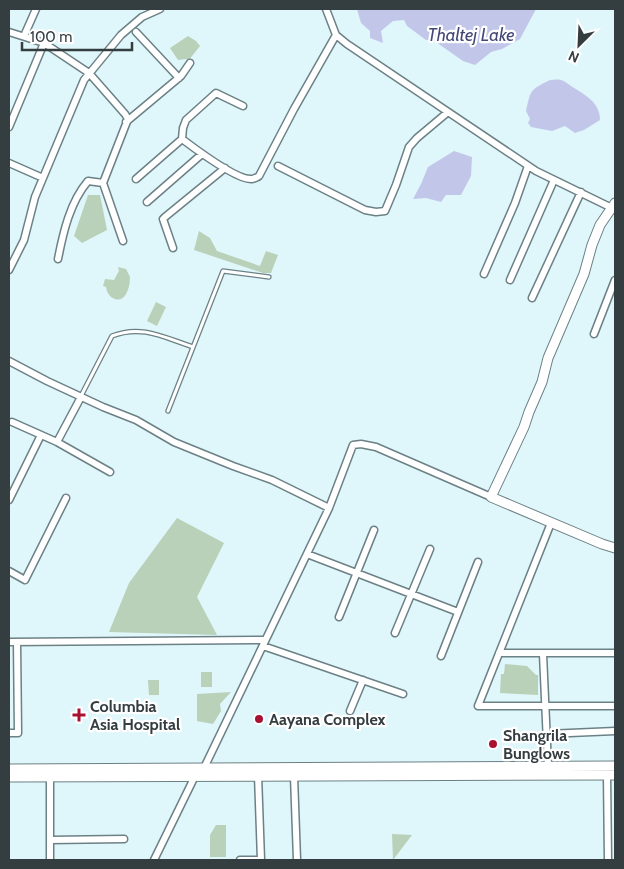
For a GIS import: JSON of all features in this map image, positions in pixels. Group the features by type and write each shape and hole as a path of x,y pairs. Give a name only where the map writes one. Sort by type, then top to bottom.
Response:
{"main road":[{"path":"614,207 600,225 584,274 548,358 542,382 524,427 491,497 615,548"},
{"path":"9,776 199,771 615,766"},
{"path":"9,769 199,771 294,776 611,775"}],"street":[{"path":"24,36 36,9"},
{"path":"9,270 24,240 35,197 84,80 121,35 142,17 160,9"},
{"path":"326,9 336,35 347,44 528,166 614,207"},
{"path":"9,32 44,43 89,73 128,119 103,183 123,241"},
{"path":"136,32 179,78"},
{"path":"182,139 225,168 247,178 253,179 259,176 336,35"},
{"path":"9,127 44,43"},
{"path":"126,122 179,78 190,63"},
{"path":"136,178 182,139 186,120 216,93 243,106"},
{"path":"278,166 365,210 385,211 409,147 448,112"},
{"path":"147,202 202,154"},
{"path":"9,163 43,178"},
{"path":"484,274 515,203 528,166"},
{"path":"173,248 163,219 225,168"},
{"path":"510,280 554,180"},
{"path":"58,260 62,236 79,192 88,181 103,183"},
{"path":"532,298 581,192"},
{"path":"594,334 615,280"},
{"path":"9,361 47,381 136,420 174,442 272,480 330,508"},
{"path":"58,442 81,396"},
{"path":"12,422 58,442 110,472"},
{"path":"9,500 41,435"},
{"path":"154,860 330,508 353,445 361,444 376,447 491,497"},
{"path":"9,571 25,580 66,498"},
{"path":"551,522 478,706 615,706"},
{"path":"339,617 374,530"},
{"path":"395,633 430,549"},
{"path":"307,554 458,612"},
{"path":"441,656 478,562"},
{"path":"9,642 264,643 403,694"},
{"path":"9,733 18,733 17,642"},
{"path":"499,653 615,653"},
{"path":"543,654 548,766"},
{"path":"350,710 363,680"},
{"path":"547,734 615,731"},
{"path":"240,860 261,860 258,775"},
{"path":"608,860 611,775"},
{"path":"50,776 50,860"},
{"path":"294,776 297,860"},
{"path":"50,840 124,840"}],"lane":[{"path":"168,411 223,271 269,277"},
{"path":"81,396 112,336 123,332 144,331 193,347"}],"green space":[{"path":"188,36 200,46 188,61 186,59 178,60 170,48"},
{"path":"88,195 100,195 107,230 82,243 74,236"},
{"path":"199,231 210,238 217,251 260,266 266,251 278,255 271,273 263,273 194,250"},
{"path":"118,267 126,269 130,277 126,294 117,300 111,297 106,287 103,286 105,279 114,280 119,271"},
{"path":"156,302 166,307 157,326 147,321"},
{"path":"177,518 224,543 197,597 217,635 109,632 129,583"},
{"path":"505,664 527,666 538,675 538,695 500,693 501,674 504,674"},
{"path":"201,672 212,672 212,687 201,687"},
{"path":"148,680 159,680 159,695 149,695"},
{"path":"231,692 220,704 221,711 213,724 197,721 197,694"},
{"path":"216,825 226,825 226,857 210,857 210,835"},
{"path":"392,834 412,835 393,860"}],"water":[{"name":"Thaltej Lake","path":"357,9 536,9 520,39 502,49 491,52 475,65 463,61 433,40 426,40 407,26 404,20 393,21 381,31 383,43 370,38 370,31 361,23"},
{"path":"550,80 562,80 591,100 597,108 600,120 575,133 565,126 552,131 531,127 528,123 530,119 526,111 532,91"},
{"path":"454,151 472,157 471,176 461,195 446,195 441,202 426,198 413,199 428,167"}],"place":[{"name":"Columbia Asia Hospital","path":"79,715"},
{"name":"Aayana Complex","path":"259,719"},
{"name":"Shangrila Bunglows","path":"493,744"}]}
